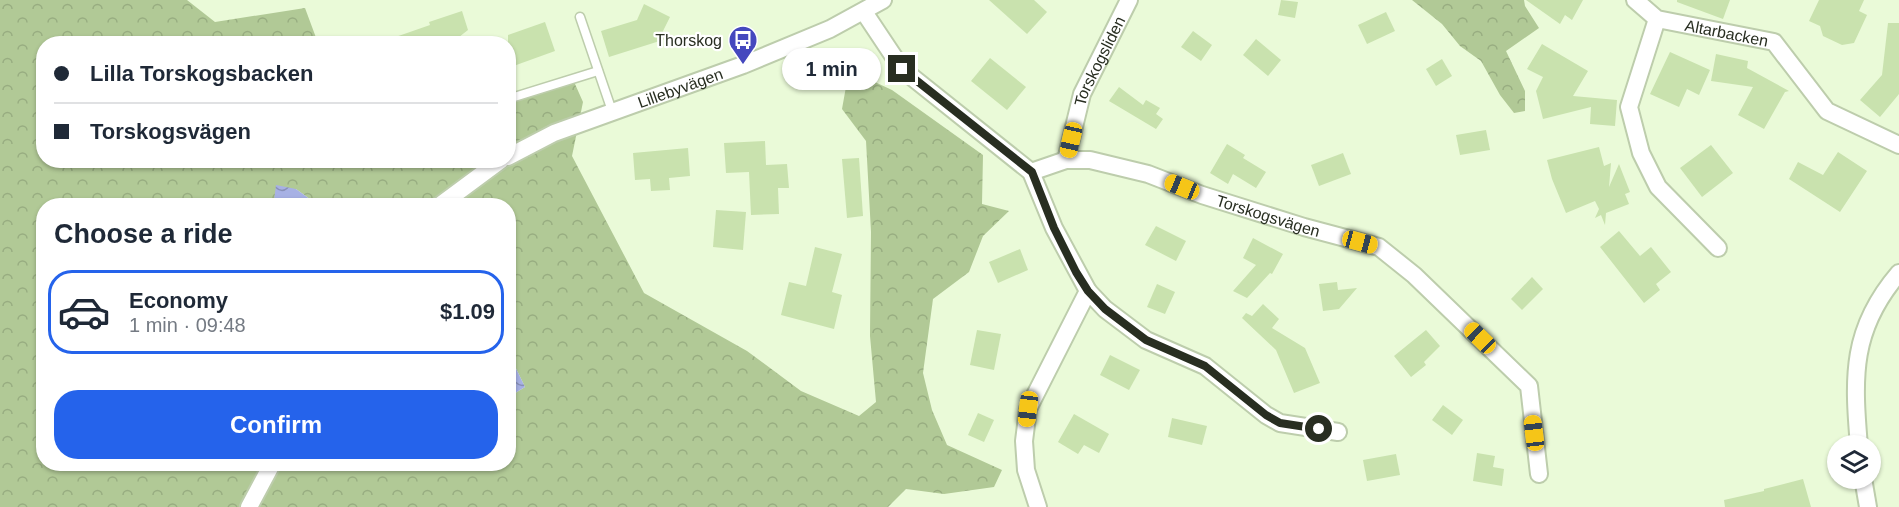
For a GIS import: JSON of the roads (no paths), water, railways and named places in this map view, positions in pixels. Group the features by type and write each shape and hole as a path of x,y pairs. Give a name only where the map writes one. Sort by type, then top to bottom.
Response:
{"street":[{"name":"Lillebyvägen","path":"516,153 554,133 743,65 830,29 883,0"},
{"name":"Torskogsliden","path":"1066,160 1082,94 1129,0"},
{"name":"Altarbacken","path":"1635,0 1657,19 1774,42 1827,111 1899,145"},
{"path":"864,12 902,69 1032,172 1054,228 1088,291 1105,309 1146,340 1205,366 1266,415 1280,423 1338,432"},
{"path":"1657,19 1629,107 1641,153 1659,187 1718,248"},
{"name":"Torskogsvägen","path":"1032,172 1066,160 1090,160 1148,174 1213,198 1304,227 1379,247 1414,275 1528,386 1539,474"},
{"path":"450,198 490,168"},
{"path":"1858,435 1857,359 1864,329 1883,291 1899,273"},
{"path":"1038,507 1026,470 1024,441 1028,409 1088,291"},
{"path":"249,507 268,471"},
{"path":"1865,489 1868,507"}],"lane":[{"path":"580,17 612,111"},
{"path":"516,97 598,71"}],"water":[{"path":"276,185 296,189 308,198 274,198"},
{"path":"516,368 525,387 516,393"}],"place":[{"name":"Thorskog","path":"743,66"}]}
